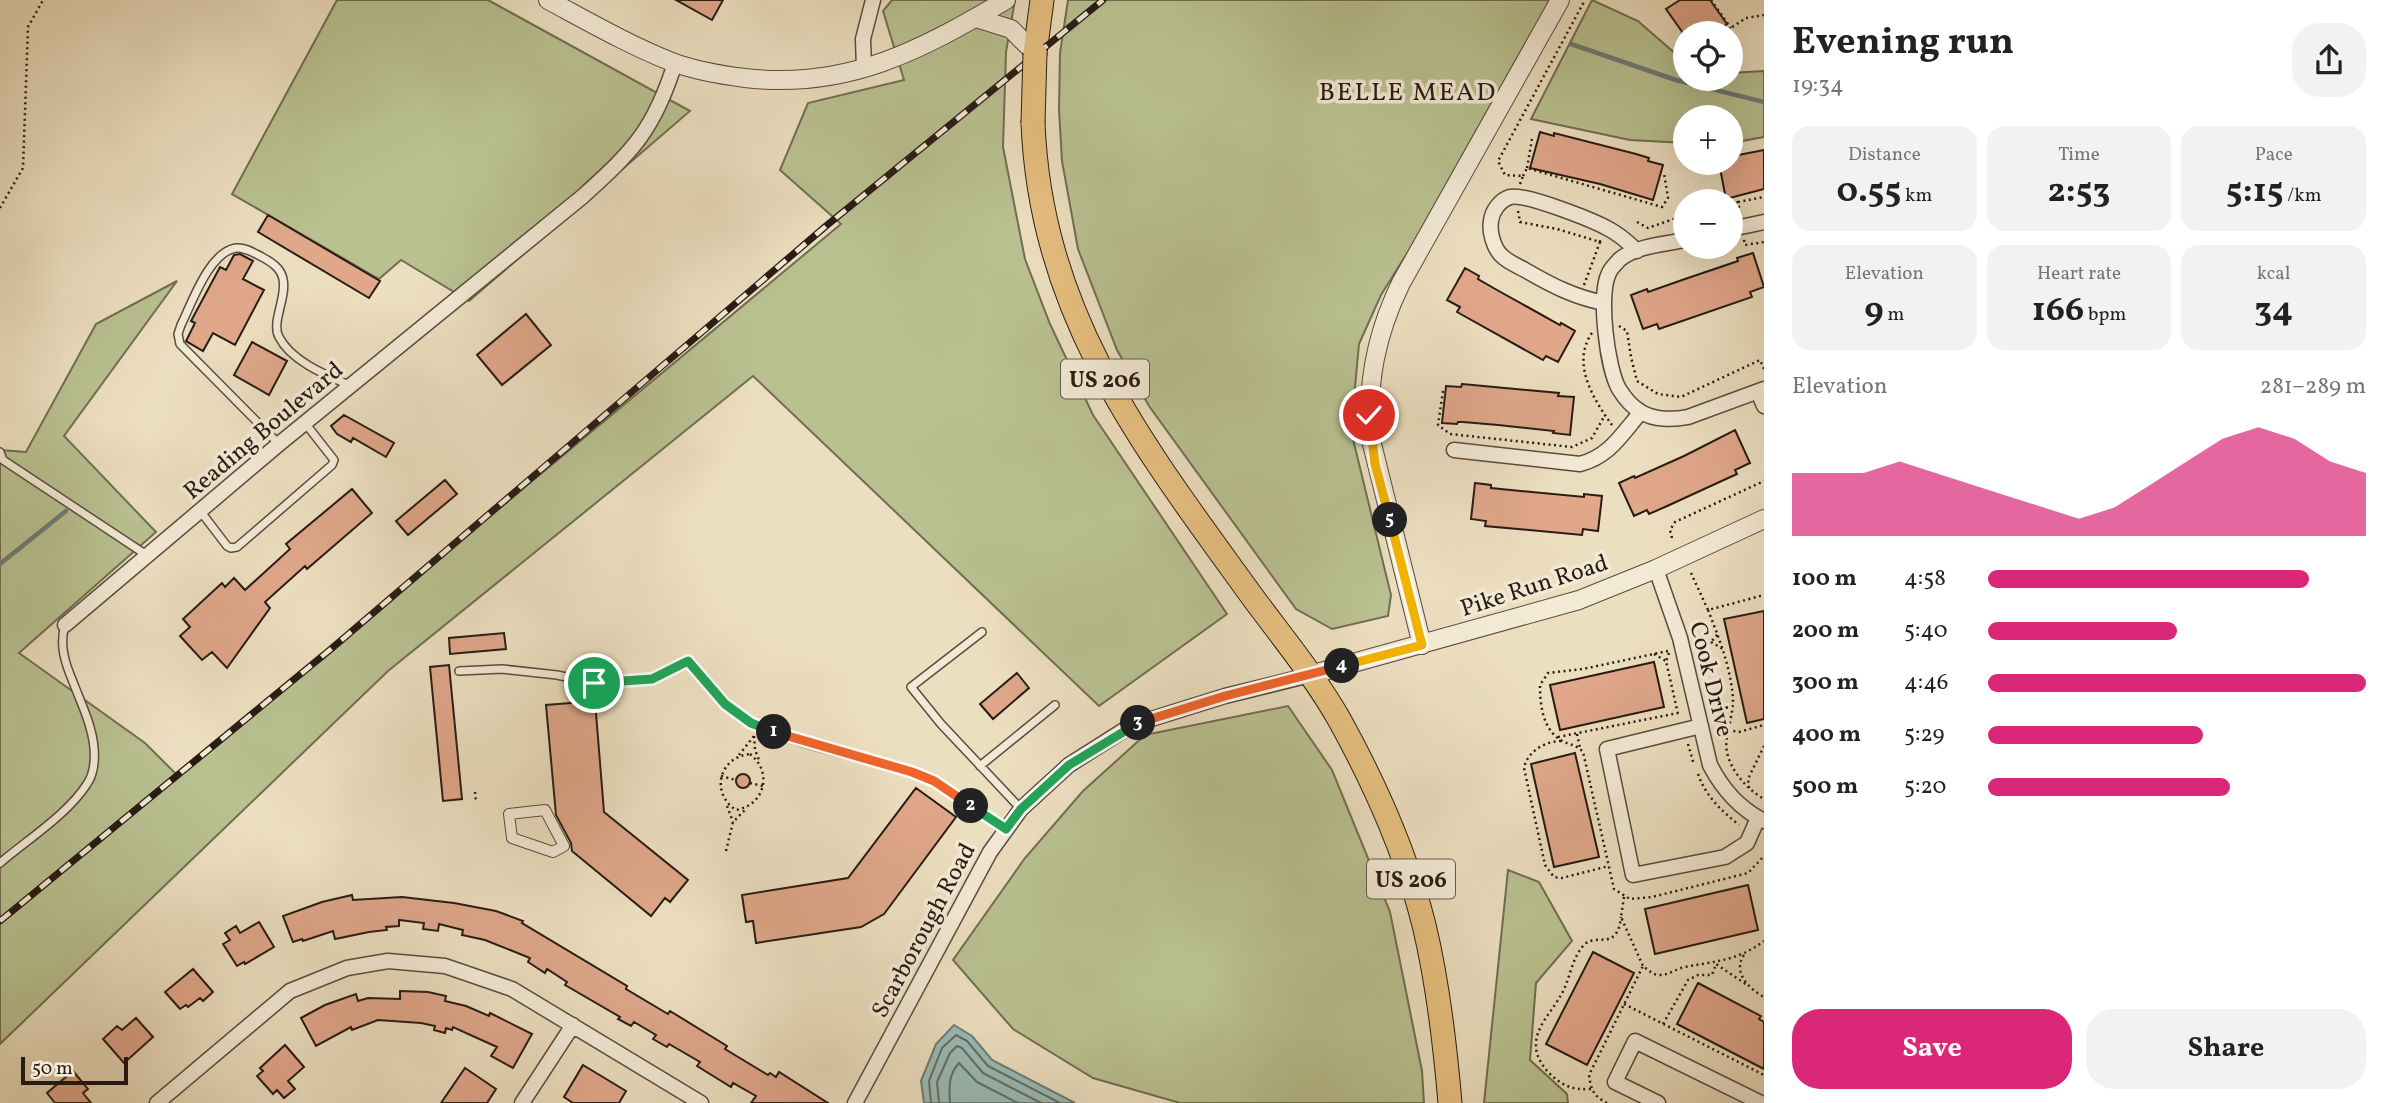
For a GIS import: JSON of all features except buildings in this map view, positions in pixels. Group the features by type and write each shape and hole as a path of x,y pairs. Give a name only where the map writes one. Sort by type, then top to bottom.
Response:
{"highway":[{"name":"US 206","path":"1042,0 1035,53 1035,158 1041,203 1061,280 1108,385 1158,466 1310,675 1337,716 1367,772 1411,879 1427,939 1443,1031 1451,1103"}],"street":[{"path":"548,0 598,28 675,63 712,73 783,80 842,75 864,68 926,45 1006,0"},
{"path":"864,68 863,38 873,0"},
{"path":"1422,645 1371,440 1369,415 1373,360 1385,318 1401,283 1560,0"},
{"path":"975,18 1003,25 1022,38 1035,53"},
{"name":"Reading Boulevard","path":"65,625 279,444 562,214 623,160 640,140 656,114 675,63"},
{"path":"1604,303 1567,293 1503,258 1495,248 1490,225 1498,206 1508,198 1533,200 1604,226 1621,236 1637,251"},
{"path":"1743,226 1764,222"},
{"path":"1673,243 1637,251 1620,259 1609,272 1604,303 1605,332 1618,387 1631,405 1651,417 1688,417 1761,390 1764,406"},
{"path":"1454,450 1580,464 1596,459 1608,450 1641,412"},
{"name":"Pike Run Road","path":"1310,675 1579,600 1656,569 1764,519"},
{"name":"Cook Drive","path":"1656,569 1680,638 1710,765 1719,783 1730,796 1761,820"},
{"name":"Scarborough Road","path":"855,1103 990,852 1021,809 1069,765 1132,725 1225,696 1310,675"},
{"path":"1701,726 1607,750 1633,875 1725,857 1747,843 1761,820"},
{"path":"545,810 565,846 553,852 512,838 509,814 545,810"},
{"path":"157,1103 290,991 347,968 387,961 445,965 512,989 701,1103"},
{"path":"522,1103 573,1025"},
{"path":"1658,1103 1615,1082 1635,1041 1761,1103"}],"lane":[{"path":"279,444 180,344 178,334 181,325 211,266 222,254 237,248 274,264 283,276 285,295 276,326 278,336 298,357 350,386"},
{"path":"201,512 227,546 237,547 332,465 334,460 305,424"},
{"path":"1,458 148,556"},
{"name":"Reading Boulevard","path":"0,863 69,805 88,783 92,773 93,740 66,665 62,646 65,625"},
{"path":"982,632 911,687 1021,809"},
{"path":"459,671 502,669 607,683 652,679 688,661 725,704 751,723 781,735 912,772 934,781 1006,829"},
{"path":"980,766 1055,705"}],"path":[{"path":"0,208 23,168 28,27 43,0"},
{"path":"1522,176 1505,175 1498,161 1584,0"},
{"path":"1711,0 1726,21"},
{"path":"1742,21 1764,15"},
{"path":"1532,139 1527,168 1522,176 1517,197 1520,222 1557,229 1600,242"},
{"path":"1527,168 1662,207 1668,198 1664,173"},
{"path":"1743,201 1764,197"},
{"path":"1637,222 1648,228 1673,219"},
{"path":"1579,298 1604,226"},
{"path":"1614,327 1621,326 1627,331 1637,381 1658,394 1681,397 1760,360 1764,369"},
{"path":"1594,330 1586,341 1583,356 1585,373 1594,400 1614,428 1622,434"},
{"path":"1443,391 1438,425 1450,433 1572,447 1592,438 1605,415"},
{"path":"1672,538 1670,530 1675,522 1764,481"},
{"path":"1691,573 1723,649 1733,701 1726,754 1749,788 1764,799"},
{"path":"1708,610 1764,595"},
{"path":"1694,646 1711,642 1718,634"},
{"path":"1711,642 1723,649"},
{"path":"1671,650 1666,661 1678,713 1677,724"},
{"path":"1653,654 1666,661"},
{"path":"1609,866 1562,878 1554,877 1545,864 1524,768 1525,760 1534,751 1559,739 1678,713"},
{"path":"1728,730 1739,732 1764,725"},
{"path":"726,851 733,822 720,787 721,776 725,766 755,734 755,750 763,772 764,786 751,806 733,822"},
{"path":"1577,734 1580,748"},
{"path":"1749,788 1748,779 1764,746"},
{"path":"736,757 750,754 761,765"},
{"path":"721,776 736,780"},
{"path":"750,783 764,786"},
{"path":"475,792 476,802"},
{"path":"725,801 736,810 751,806"},
{"path":"1591,1089 1575,1090 1559,1082 1546,1069 1537,1056 1537,1033 1562,994 1583,946 1604,940 1620,929 1624,896"},
{"path":"1621,917 1643,967 1656,975 1681,968 1716,964 1744,955"},
{"path":"1747,985 1739,969 1739,961 1764,941"},
{"path":"1716,964 1764,997"},
{"path":"1663,1024 1688,980 1698,975 1712,975 1716,964"},
{"path":"1606,1103 1596,1098 1591,1089 1589,1075 1643,967"},
{"path":"1624,1004 1764,1075"}],"green space":[{"path":"337,0 488,0 690,111 469,301 401,260 379,279 232,194"},
{"path":"892,0 1015,0 1006,52 1003,147 1025,259 1050,324 1093,415 1227,614 1099,706 753,376 388,671 0,1044 0,450 26,452 96,324 177,281 64,436 156,532 19,653 145,743 178,776 841,224 780,170 808,103 904,80 883,11"},
{"path":"1068,0 1550,0 1411,247 1381,295 1359,344 1351,431 1391,595 1388,616 1332,629 1296,609 1149,406 1117,350 1078,249 1062,161 1060,53"},
{"path":"1592,0 1638,21 1673,52 1673,91 1743,91 1743,72 1764,71 1764,137 1743,141 1743,105 1673,105 1673,142 1630,140 1531,119"},
{"path":"1288,706 1332,770 1390,912 1422,1071 1424,1103 1180,1103 1093,1078 1013,1029 953,960 1025,858 1083,791 1145,735"},
{"path":"1508,870 1539,882 1572,941 1536,983 1530,1060 1567,1094 1568,1103 1484,1103"}],"water":[{"path":"954,1025 972,1036 992,1060 1075,1103 924,1103 921,1081 936,1044"}],"waterway":[{"path":"1571,44 1676,80 1764,102"},
{"path":"0,564 66,511"}],"railway":[{"path":"0,921 331,649 826,226 1103,0"}],"district":[{"name":"BELLE MEAD","path":"1408,91"}],"route":[{"path":"594,683 652,679 688,661 725,704 751,723 781,735 912,772 934,781 1006,829 1021,809 1069,765 1132,725 1225,696 1422,645 1375,464 1369,415"}]}
